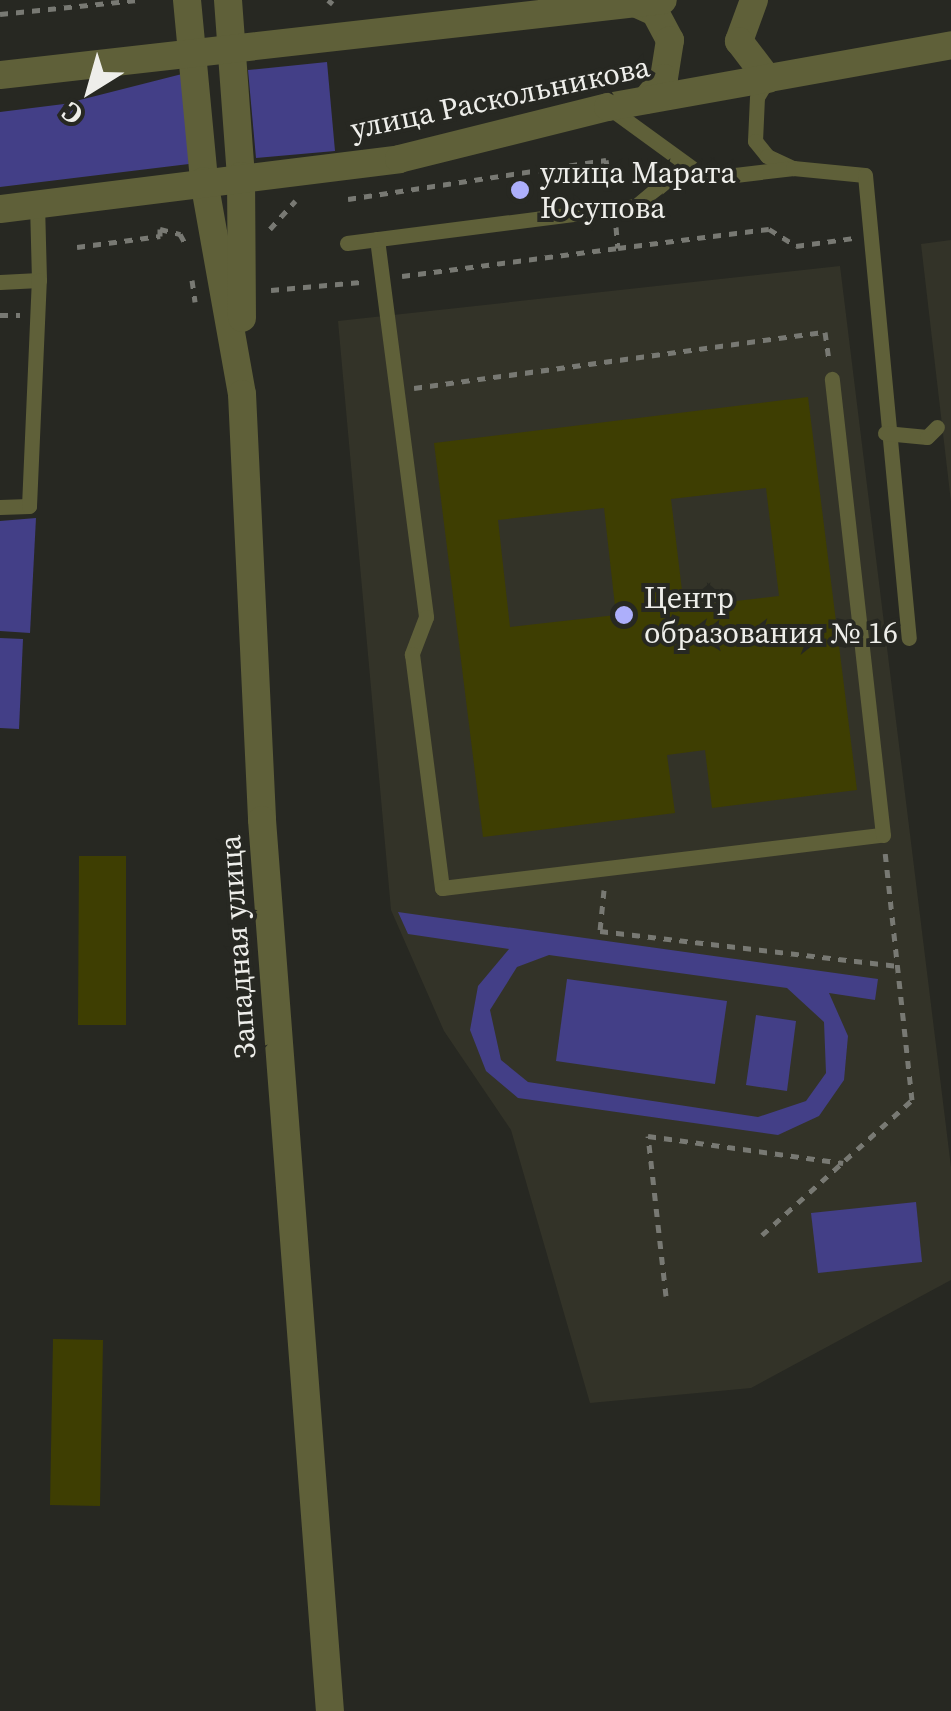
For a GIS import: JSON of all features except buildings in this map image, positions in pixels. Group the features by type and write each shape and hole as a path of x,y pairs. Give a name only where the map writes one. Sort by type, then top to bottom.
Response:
{"street":[{"path":"187,0 204,180"},
{"path":"228,0 241,176 242,394"},
{"path":"754,0 740,41 768,79"},
{"path":"0,75 602,3 650,2 670,40 664,78 646,100"},
{"name":"улица Раскольникова","path":"0,209 204,180 399,159 608,107 951,46"},
{"name":"Западная улица","path":"204,180 242,394 263,840 330,1711"}],"lane":[{"path":"768,79 757,96 755,140 768,156 793,168"},
{"path":"608,107 685,165 718,178 793,168 865,176 885,433 909,638"},
{"path":"347,242 636,206 685,165"},
{"path":"0,507 29,506 39,280 37,205"},
{"path":"377,239 426,617 412,654 442,888 883,836 832,379"},
{"path":"0,282 39,280"},
{"path":"885,433 927,437 937,426"}],"path":[{"path":"0,14 136,0 136,12"},
{"path":"269,240 286,206 308,194"},
{"path":"77,247 160,236 160,229 180,234 189,260"},
{"path":"271,276 272,293 618,248"},
{"path":"191,272 194,302"},
{"path":"396,390 825,332 832,379"},
{"path":"762,1235 912,1100 883,836"},
{"path":"607,869 600,931 898,966"},
{"path":"666,1296 648,1136 843,1162"}],"shaded area":[{"path":"327,62 335,151 256,158 248,70"},
{"path":"182,74 189,164 0,187 0,112 64,104"},
{"path":"951,240 951,502 921,244"},
{"name":"Центр образования № 16","path":"840,266 951,1167 951,1280 751,1388 590,1403 511,1130 444,1031 391,910 338,321"},
{"path":"36,518 30,633 0,631 0,521"},
{"path":"0,638 23,639 19,729 0,728"},
{"path":"398,912 878,979 875,1000 829,993 848,1036 844,1080 819,1116 778,1135 518,1098 486,1071 470,1030 478,986 509,949 408,934","holes":["549,955 787,988 824,1022 826,1073 806,1101 758,1117 528,1082 501,1060 490,1010 517,967"]},
{"path":"567,979 727,1001 715,1084 556,1061"},
{"path":"756,1015 796,1021 787,1091 746,1085"},
{"path":"916,1202 922,1262 818,1273 811,1213"}],"place":[{"name":"улица Марата Юсупова","path":"520,190"},
{"name":"Центр образования № 16","path":"624,615"}]}
